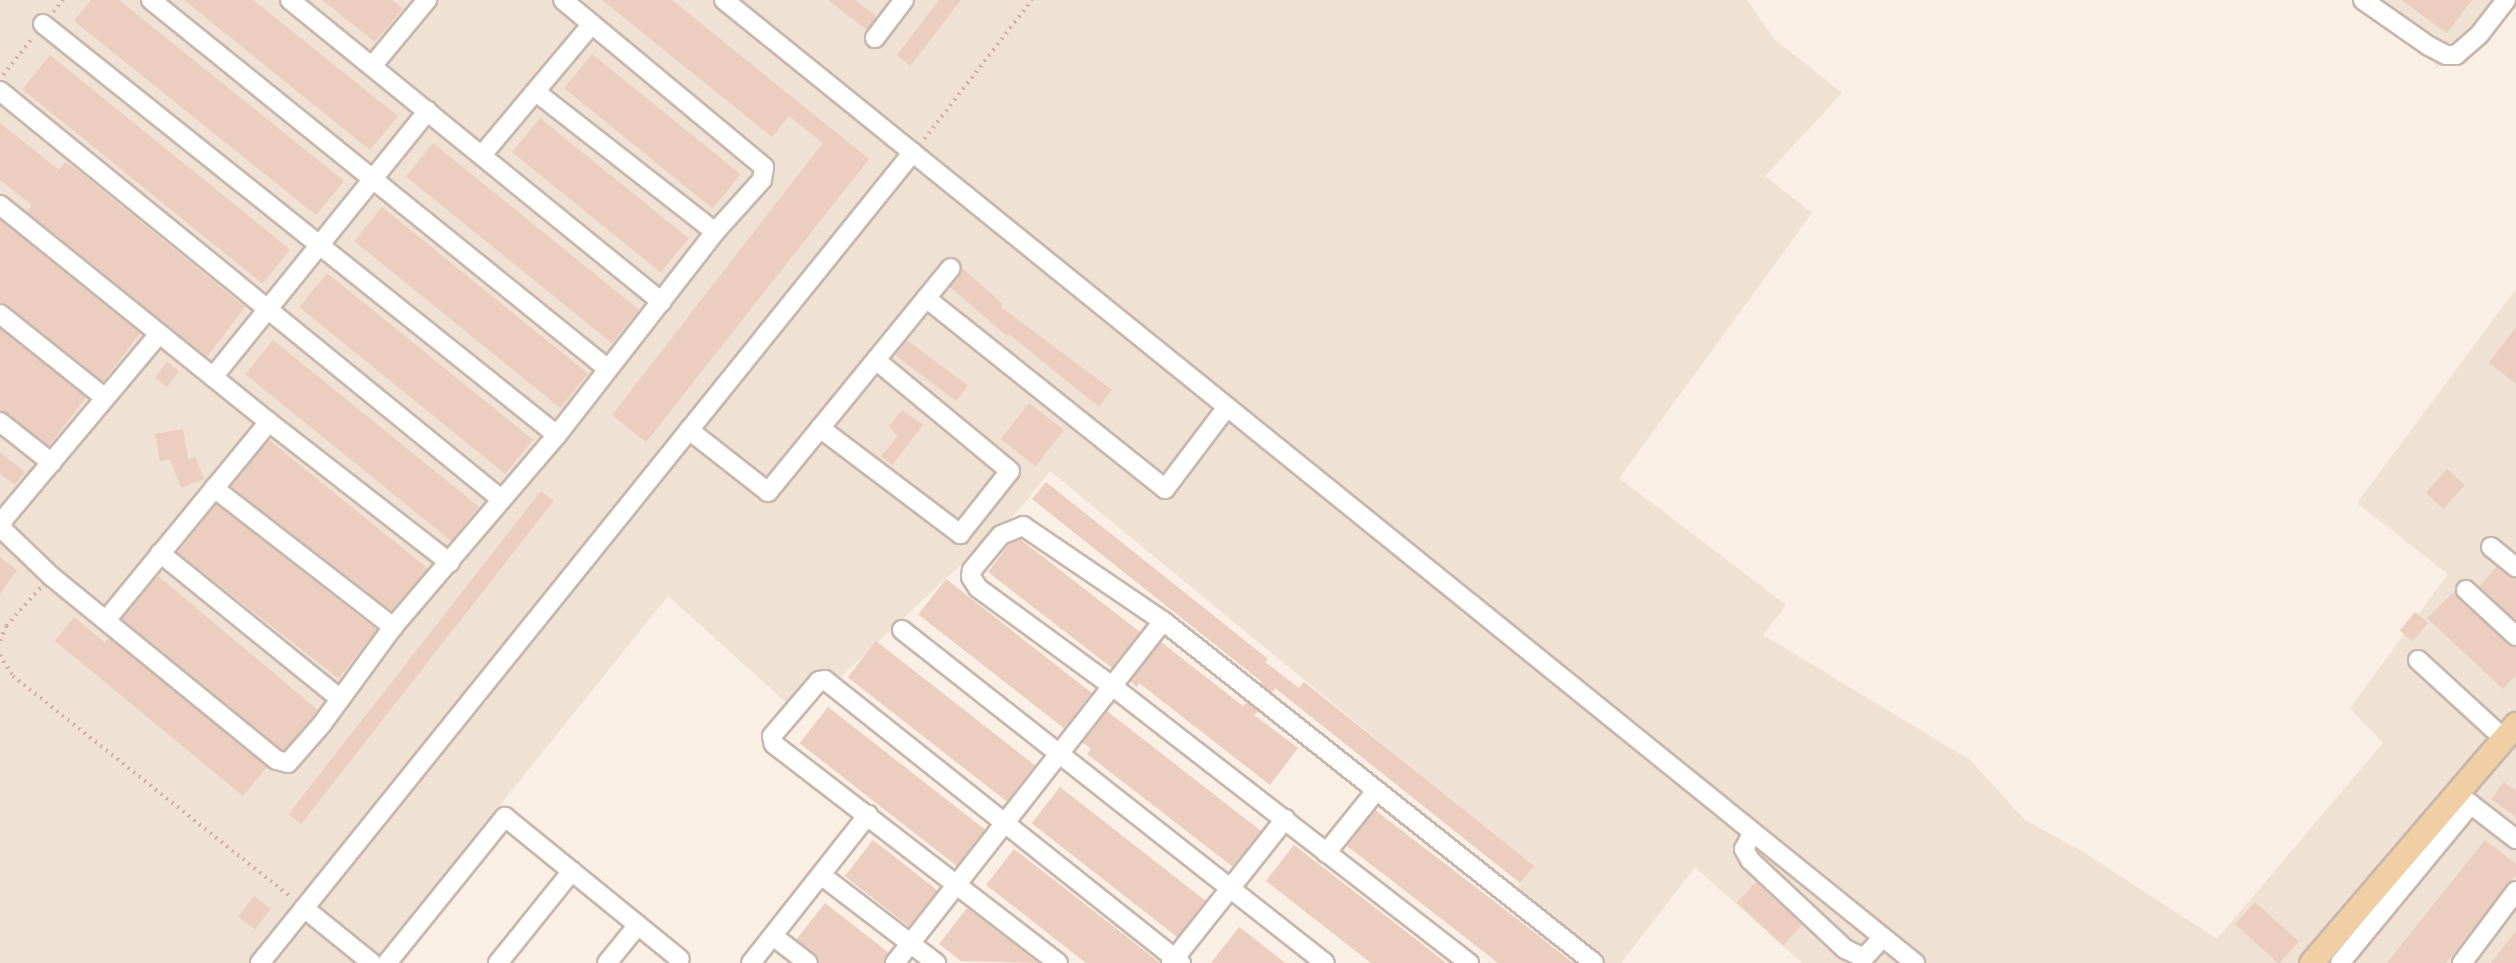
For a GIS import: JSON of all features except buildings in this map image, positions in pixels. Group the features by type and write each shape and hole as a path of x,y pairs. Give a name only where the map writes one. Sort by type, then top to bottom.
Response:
{"main road":[{"path":"2311,963 2463,798 2510,731"}],"street":[{"path":"151,0 374,177 608,369"},
{"path":"290,0 662,302"},
{"path":"373,65 427,0"},
{"path":"159,334 104,397 1,525 3,531 51,576 283,763 295,755 393,627 557,435 715,232 762,180 764,167 563,0"},
{"path":"724,0 1752,834 1915,963"},
{"path":"2363,0 2446,55 2456,55 2467,47 2501,2"},
{"path":"875,38 895,3"},
{"path":"43,24 557,435"},
{"path":"482,155 592,24"},
{"path":"0,91 501,499"},
{"path":"536,92 715,232"},
{"path":"213,377 428,111"},
{"path":"260,963 914,152"},
{"path":"0,205 269,422 450,563"},
{"path":"689,430 768,492 951,268"},
{"path":"926,298 1165,489 1227,407"},
{"path":"0,314 104,397"},
{"path":"820,428 960,534 1010,471 876,360"},
{"path":"0,422 52,463"},
{"path":"107,619 269,422"},
{"path":"214,488 393,627"},
{"path":"1469,963 1112,686 973,583 972,570 993,543 1008,530 1023,526 1164,621 1594,963"},
{"path":"2491,547 2516,567"},
{"path":"160,553 340,699"},
{"path":"2466,590 2516,636"},
{"path":"894,963 1164,621"},
{"path":"902,630 1325,963"},
{"path":"2418,660 2510,731"},
{"path":"1058,963 772,740 772,736 819,681 825,680 1176,961 1229,886 1284,820"},
{"path":"1326,853 1376,790"},
{"path":"2340,963 2463,798 2516,839"},
{"path":"751,963 868,814"},
{"path":"387,963 505,817 680,959"},
{"path":"1752,834 1744,849 1749,860 1845,949 1864,958 1883,937"},
{"path":"498,963 572,872"},
{"path":"821,875 936,963"},
{"path":"2462,963 2516,891"},
{"path":"304,908 372,963"},
{"path":"607,963 638,925"},
{"path":"773,936 808,963"}],"path":[{"path":"914,152 1032,0"},
{"path":"0,641 6,626 51,576"},
{"path":"1,659 13,676 304,908"}],"shaded area":[{"path":"0,0 1747,0 1775,40 1842,93 1765,176 1812,213 1619,478 1786,605 1763,635 1970,760 2025,820 2080,850 2217,939 2383,743 2350,708 2448,574 2357,503 2516,289 2516,963 1802,963 1695,867 1621,963 1605,963 1515,892 1532,867 1050,471 1018,511 800,715 668,596 373,963 0,963"},
{"path":"2353,0 2516,0 2438,67"}]}
